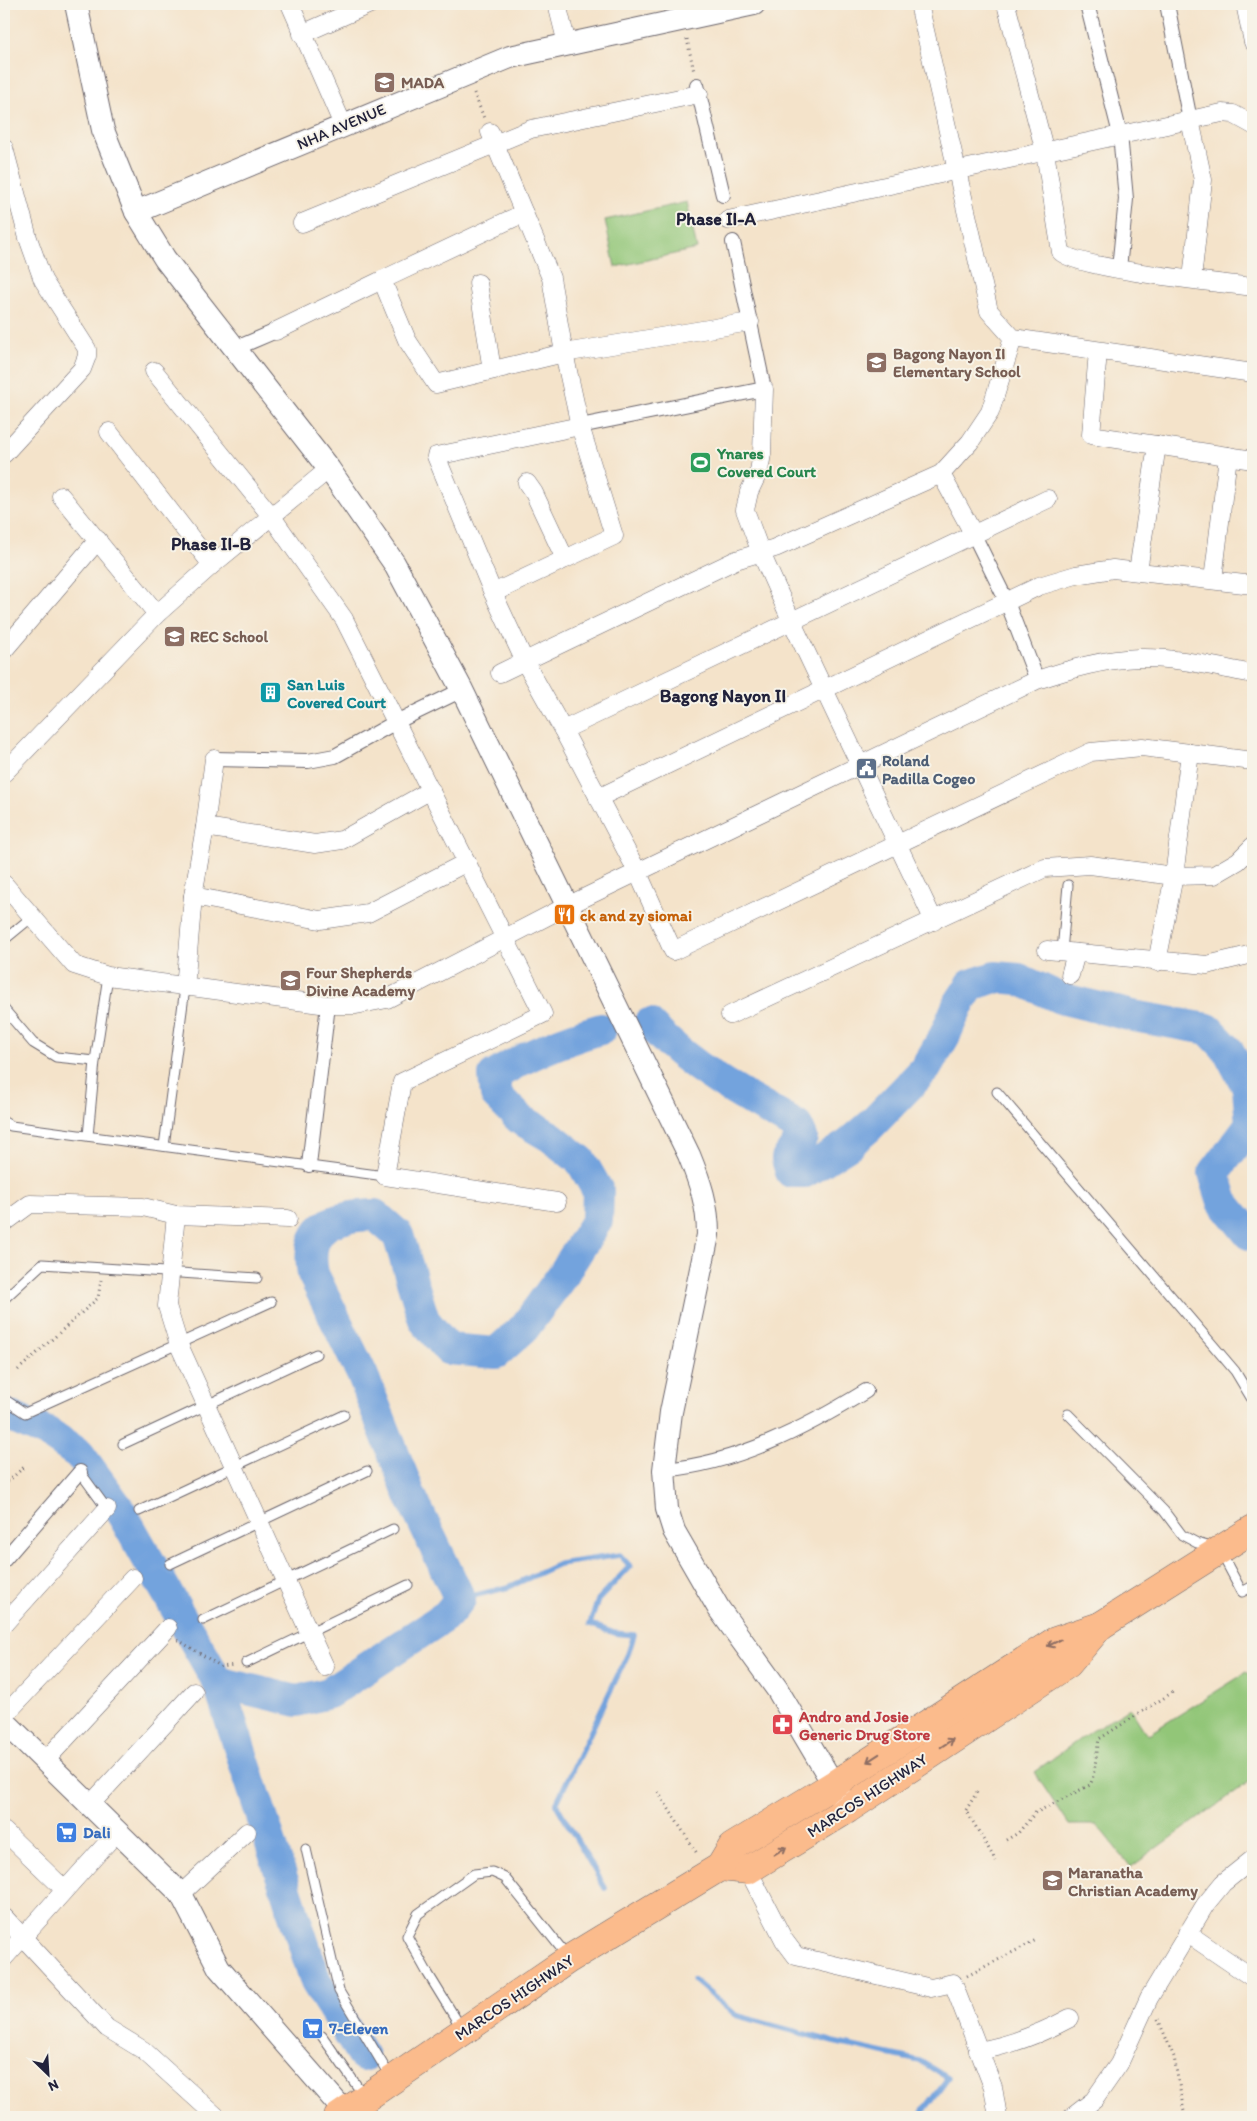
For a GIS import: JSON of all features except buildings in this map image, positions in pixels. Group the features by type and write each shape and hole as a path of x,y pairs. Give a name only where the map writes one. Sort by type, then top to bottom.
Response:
{"main road":[{"name":"MARCOS HIGHWAY","path":"349,2111 463,2030 569,1959 714,1870 732,1847 833,1785 1055,1641 1100,1626 1219,1549 1253,1530"},
{"name":"MARCOS HIGHWAY","path":"748,1870 848,1808 1068,1664 1100,1626"},
{"path":"714,1870 748,1870"}],"street":[{"path":"76,4 103,130 136,212 165,259 329,469 394,563 462,690 701,1183 708,1211 705,1256 671,1412 664,1470 667,1509 674,1531 719,1608 777,1689 848,1808"},
{"path":"290,4 343,124"},
{"path":"302,34 370,4"},
{"path":"557,4 567,44"},
{"name":"NHA AVENUE","path":"136,212 343,124 510,57 567,44 658,14 682,18 754,4"},
{"path":"919,4 989,310 1013,338 1253,373"},
{"path":"1006,4 1045,152 1061,252 1071,260 1119,269 1253,287"},
{"path":"1087,4 1120,134 1126,199 1119,269"},
{"path":"1167,4 1204,180 1192,279"},
{"path":"1245,4 1253,42"},
{"path":"302,223 492,138 698,89 723,194"},
{"path":"728,220 1222,113 1234,114 1253,125"},
{"path":"492,138 551,278 564,353 580,426 614,536 493,593"},
{"path":"4,148 28,238 43,280 84,342 88,356 82,369 4,454"},
{"path":"234,349 524,213"},
{"path":"733,242 764,389 762,454 759,471 749,492 745,510 761,553 791,620 934,920"},
{"path":"382,280 406,340 436,384 564,353 750,322"},
{"path":"478,283 492,370"},
{"path":"500,673 736,560 761,553 941,474 970,442 990,412 1013,338"},
{"path":"1098,350 1091,435 1253,460"},
{"path":"154,371 272,517 344,619 543,1014 402,1082 385,1176 557,1202"},
{"path":"764,389 436,456 493,593 525,662 638,873 673,951 1091,752 1142,747 1253,761"},
{"path":"109,432 212,565"},
{"path":"1138,571 1157,445"},
{"path":"1213,580 1228,456"},
{"path":"4,773 157,614 212,565 329,469"},
{"path":"941,474 1007,602 1037,680"},
{"path":"527,483 534,493 565,559"},
{"path":"61,496 157,614"},
{"path":"563,730 1048,499"},
{"path":"4,650 98,540"},
{"path":"598,798 1039,586 1113,569 1253,585"},
{"path":"4,884 74,965 108,976 185,988 328,1005 356,1005 387,999 567,906 1037,680 1080,667 1139,658 1192,663 1253,674"},
{"path":"185,988 193,896 214,758 308,761 335,756 396,722 462,690"},
{"path":"1157,962 1174,876 1190,753"},
{"path":"205,827 315,844 342,840 431,790"},
{"path":"730,1015 1045,868 1090,865 1174,876 1214,875 1238,861 1253,846"},
{"path":"193,896 320,920 368,913 467,862"},
{"path":"1070,975 1062,951 1157,962 1207,965 1253,954"},
{"path":"310,1165 328,1005"},
{"path":"4,1223 30,1204 142,1207 176,1214 288,1219"},
{"path":"176,1214 167,1306 179,1345 325,1666"},
{"path":"664,1470 711,1464 752,1449 828,1414 866,1391"},
{"path":"4,1560 80,1472"},
{"path":"4,1624 107,1509"},
{"path":"4,1716 133,1578"},
{"path":"44,1762 168,1628"},
{"path":"89,1806 194,1692"},
{"path":"4,1721 181,1894 219,1968 349,2111"},
{"path":"4,1831 64,1890"},
{"path":"4,1958 117,1832"},
{"path":"181,1894 247,1832"},
{"path":"1072,2117 1094,2100 1119,2064 1148,1998 1187,1933 1224,1883 1253,1859"},
{"path":"748,1870 784,1940 796,1956 931,1988 953,1983 993,2087 998,2117"},
{"path":"4,1917 107,2028 143,2050 216,2117"},
{"path":"1187,1933 1253,1978"},
{"path":"978,2051 1028,2039 1070,2018"}],"lane":[{"path":"1062,951 1068,885"},
{"path":"4,940 32,917"},
{"path":"88,1136 95,1061 108,976"},
{"path":"164,1146 185,988"},
{"path":"4,1009 33,1043 56,1057 95,1061"},
{"path":"997,1092 1235,1371 1253,1401"},
{"path":"4,1122 11,1126 385,1176"},
{"path":"4,1299 42,1264 257,1278"},
{"path":"4,1399 24,1412 179,1345 271,1302"},
{"path":"123,1444 316,1354"},
{"path":"1068,1414 1164,1511 1182,1535 1197,1543 1219,1549 1242,1592 1253,1586"},
{"path":"139,1511 344,1415"},
{"path":"170,1564 367,1471"},
{"path":"80,1472 107,1509"},
{"path":"203,1620 393,1529"},
{"path":"246,1663 408,1585"},
{"path":"306,1848 339,1991 392,2080"},
{"path":"463,2030 427,1972 408,1936 418,1914 474,1874 492,1872 505,1878 569,1959"},
{"path":"322,2036 349,2111"}],"path":[{"path":"682,18 698,89"},
{"path":"466,74 492,138"},
{"path":"18,1370 98,1298 102,1267"},
{"path":"4,1485 24,1466"},
{"path":"182,1644 222,1667"},
{"path":"1006,1840 1018,1833 1035,1813 1090,1785 1094,1779 1093,1765 1099,1739 1173,1692"},
{"path":"658,1792 714,1870"},
{"path":"977,1792 966,1810 996,1861"},
{"path":"953,1983 1036,1940"},
{"path":"1148,1998 1174,2057 1184,2117"}],"green space":[{"path":"687,202 697,249 615,267 605,220"},
{"path":"1247,1672 1253,1677 1253,1779 1131,1867 1097,1825 1069,1825 1034,1772 1091,1731 1130,1708 1147,1735"}],"waterway":[{"path":"649,1024 665,1040 700,1068 738,1093 797,1126 802,1137 787,1159 791,1172 805,1172 849,1144 870,1126 926,1068 945,1035 958,1005 971,985 995,977 1019,979 1060,998 1133,1016 1208,1029 1228,1050 1248,1088 1251,1124 1214,1173 1223,1202 1249,1234 1253,1235"},
{"path":"4,1414 48,1433 79,1454 121,1512 218,1682 297,1701 329,1693 447,1615 460,1599 410,1495 362,1374 313,1274 311,1257 313,1244 325,1226 335,1221 375,1215 398,1235 424,1320 448,1349 496,1353 524,1328 562,1276 597,1220 598,1191 581,1161 551,1137 520,1119 496,1095 494,1076 546,1048 601,1029"},
{"path":"460,1599 509,1587 559,1564 620,1555 630,1566 598,1600 590,1624 614,1633 634,1635 628,1654 556,1804 605,1888"},
{"path":"218,1682 316,1982 363,2056"},
{"path":"694,1980 735,2015 834,2042 920,2061 948,2078 919,2117"}],"place":[{"name":"MADA","path":"385,82"},
{"name":"Bagong Nayon II Elementary School","path":"877,362"},
{"name":"Ynares Covered Court","path":"701,462"},
{"name":"REC School","path":"174,636"},
{"name":"San Luis Covered Court","path":"271,693"},
{"name":"Roland Padilla Cogeo","path":"866,769"},
{"name":"ck and zy siomai","path":"564,915"},
{"name":"Four Shepherds Divine Academy","path":"290,981"},
{"name":"Andro and Josie Generic Drug Store","path":"783,1725"},
{"name":"Dali","path":"67,1832"},
{"name":"Maranatha Christian Academy","path":"1052,1881"},
{"name":"7-Eleven","path":"313,2028"}],"district":[{"name":"Phase II-A","path":"716,219"},
{"name":"Phase II-B","path":"211,544"},
{"name":"Bagong Nayon II","path":"723,696"}]}
